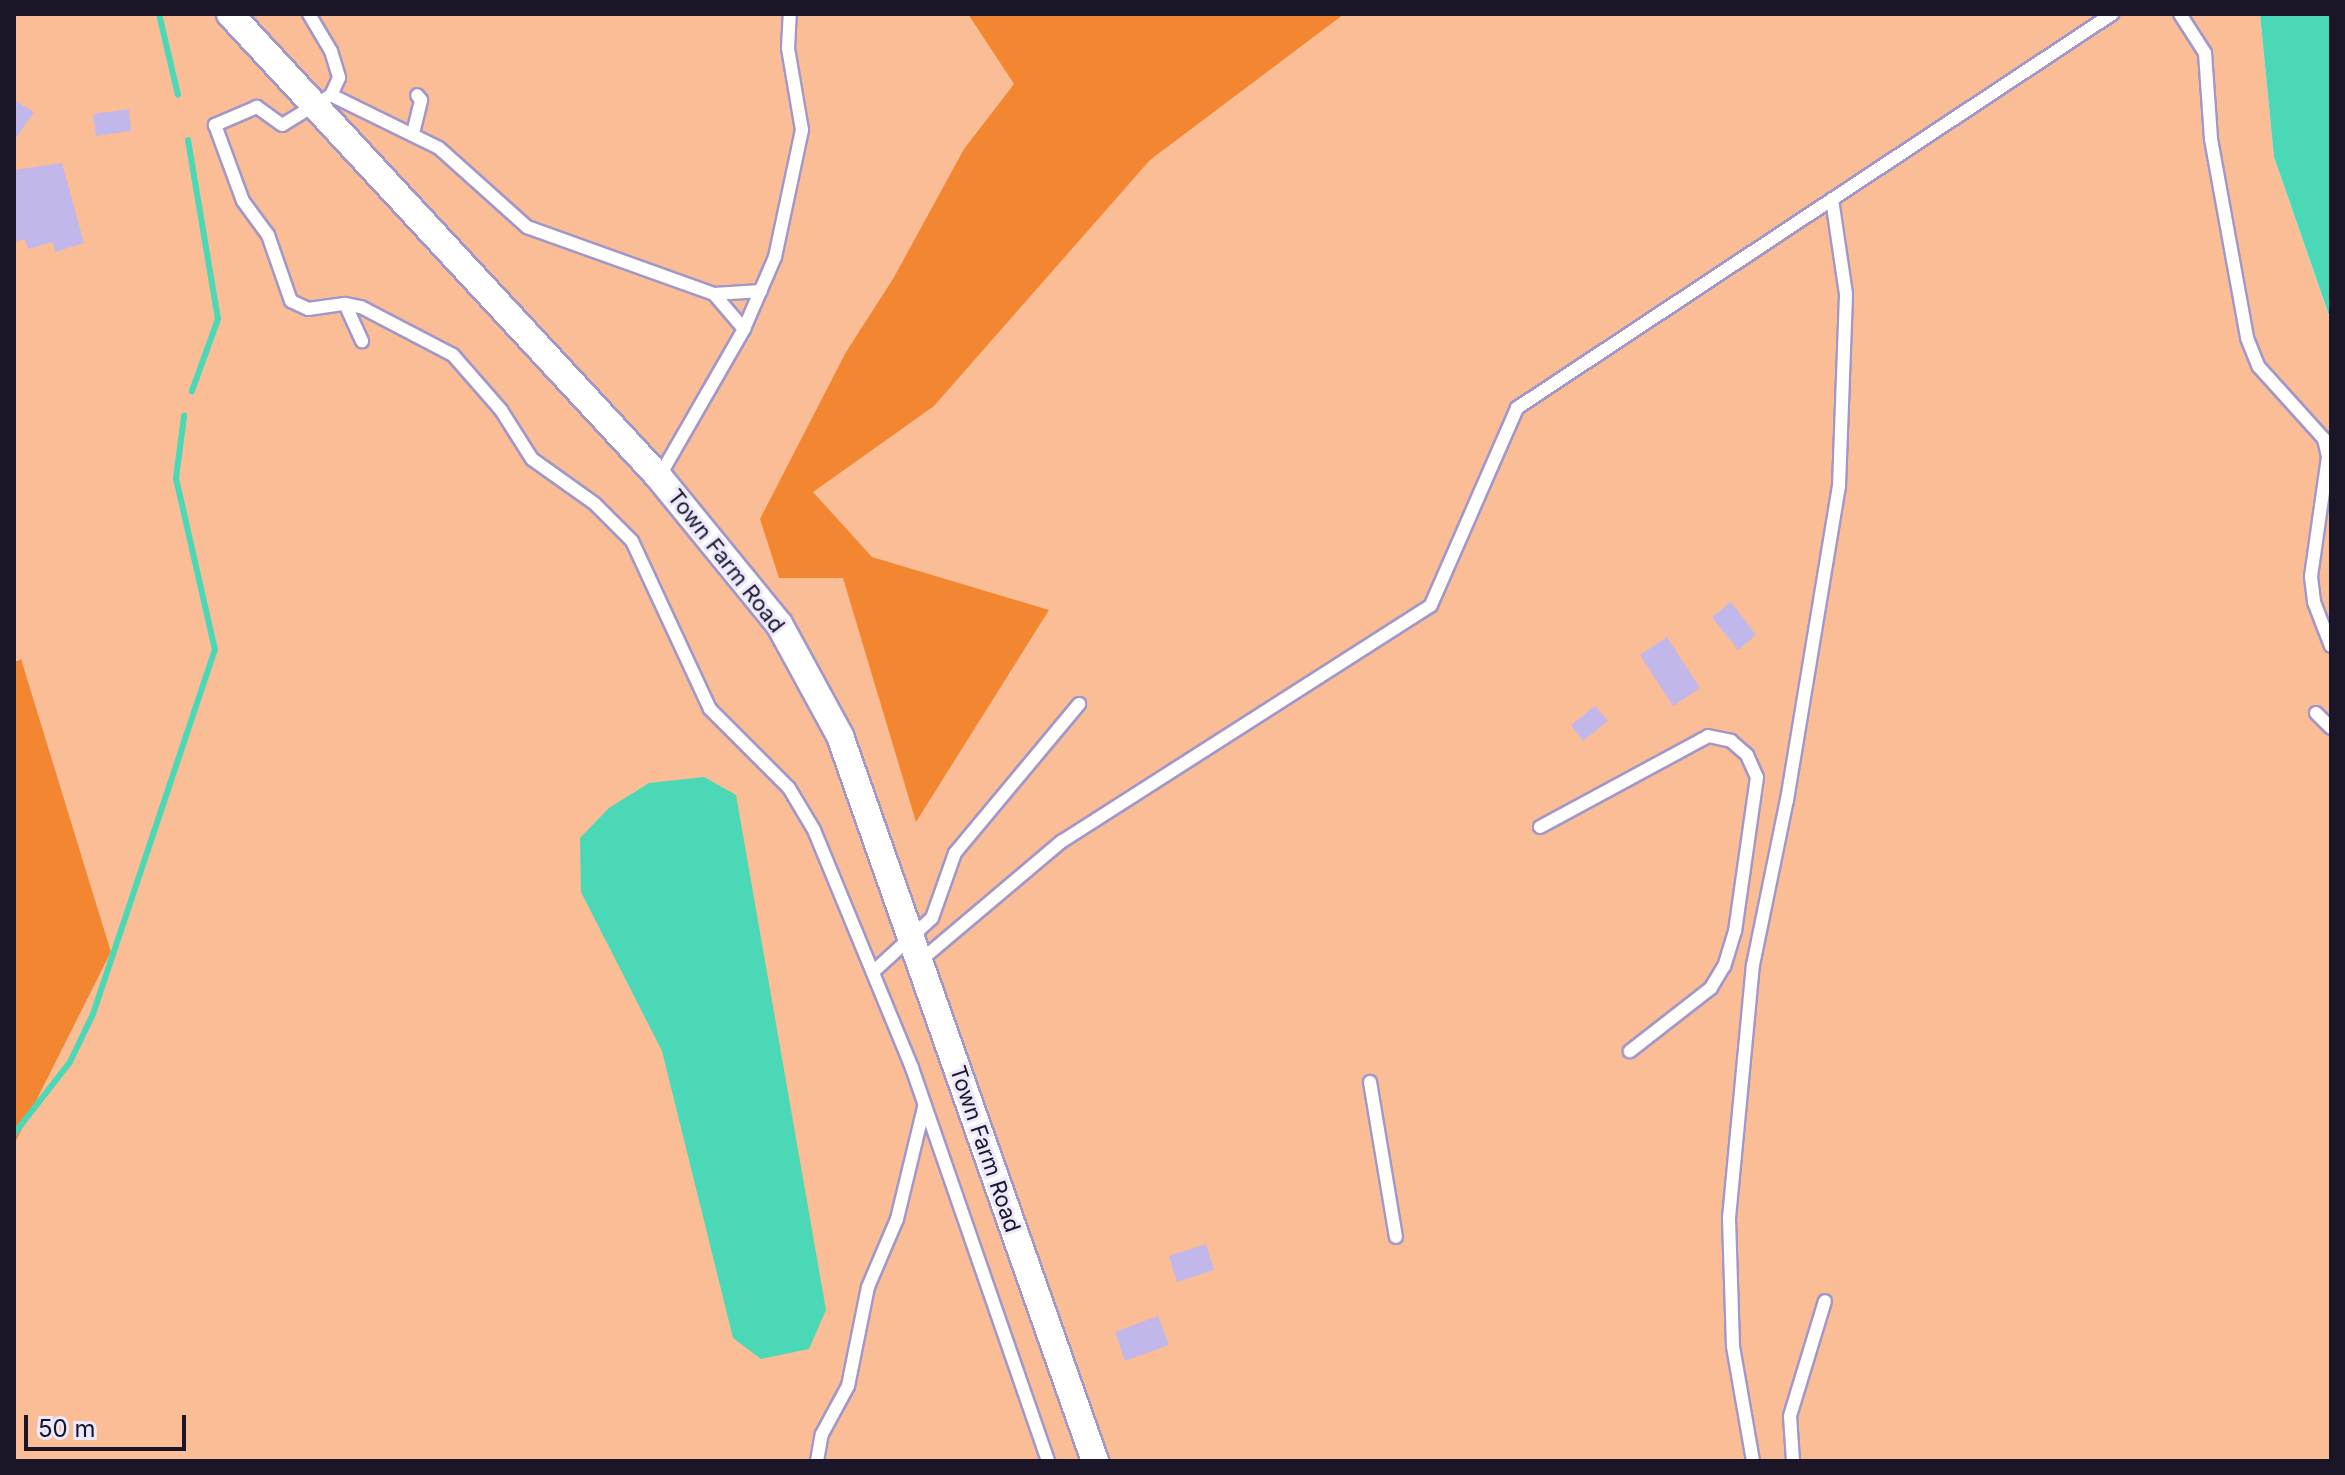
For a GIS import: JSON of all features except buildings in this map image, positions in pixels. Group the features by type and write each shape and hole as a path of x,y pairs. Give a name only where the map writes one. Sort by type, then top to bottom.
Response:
{"street":[{"name":"Town Farm Road","path":"230,14 322,100 659,477 742,574 815,686 840,736 1095,1461"}],"lane":[{"path":"309,14 339,78 322,100 282,125 257,107 215,125 243,201 268,235 291,301 308,309 345,304 423,335 453,355 501,410 532,459 595,504 632,541 710,709 789,788 814,830 925,1106 1048,1461"},
{"path":"873,972 916,950 1061,842 1431,605 1517,408 2112,14"},
{"path":"2180,14 2205,53 2211,139 2247,338 2259,367 2324,439 2328,457 2311,577 2314,602 2331,646"},
{"path":"659,477 744,329 761,291 799,159 799,97 787,15"},
{"path":"413,133 421,100 417,95"},
{"path":"322,100 413,133 439,148 527,227 714,294 761,291"},
{"path":"1753,1461 1733,1346 1729,1218 1753,965 1787,800 1839,486 1846,294 1832,199"},
{"path":"714,294 744,329"},
{"path":"345,304 362,341"},
{"path":"916,950 932,918 955,853 1079,704"},
{"path":"2316,713 2331,728"},
{"path":"1540,827 1708,736 1731,741 1747,755 1757,777 1735,931 1724,966 1711,988 1630,1051"},
{"path":"1370,1082 1396,1237"},
{"path":"817,1461 822,1434 848,1386 868,1287 897,1219 925,1106"},
{"path":"1793,1461 1790,1416 1825,1301"}],"shaded area":[{"path":"14,14 2260,14 2274,157 2331,322 2331,1461 14,1461 14,1145 111,952 20,659 14,662"},
{"path":"968,14 1344,14 1150,160 934,406 813,492 872,557 1049,610 916,822 843,578 779,578 760,519 846,352 893,279 964,149 1014,84"},
{"path":"2260,14 2331,14 2331,321 2274,157"},
{"path":"21,659 111,952 14,1145 14,662"},
{"path":"704,777 736,795 826,1310 809,1349 761,1359 733,1338 662,1051 581,892 580,838 609,808 649,783"}],"waterway":[{"path":"159,14 178,95"},
{"path":"188,140 218,319 192,391"},
{"path":"14,1134 70,1062 93,1014 215,650 176,478 184,416"}]}
